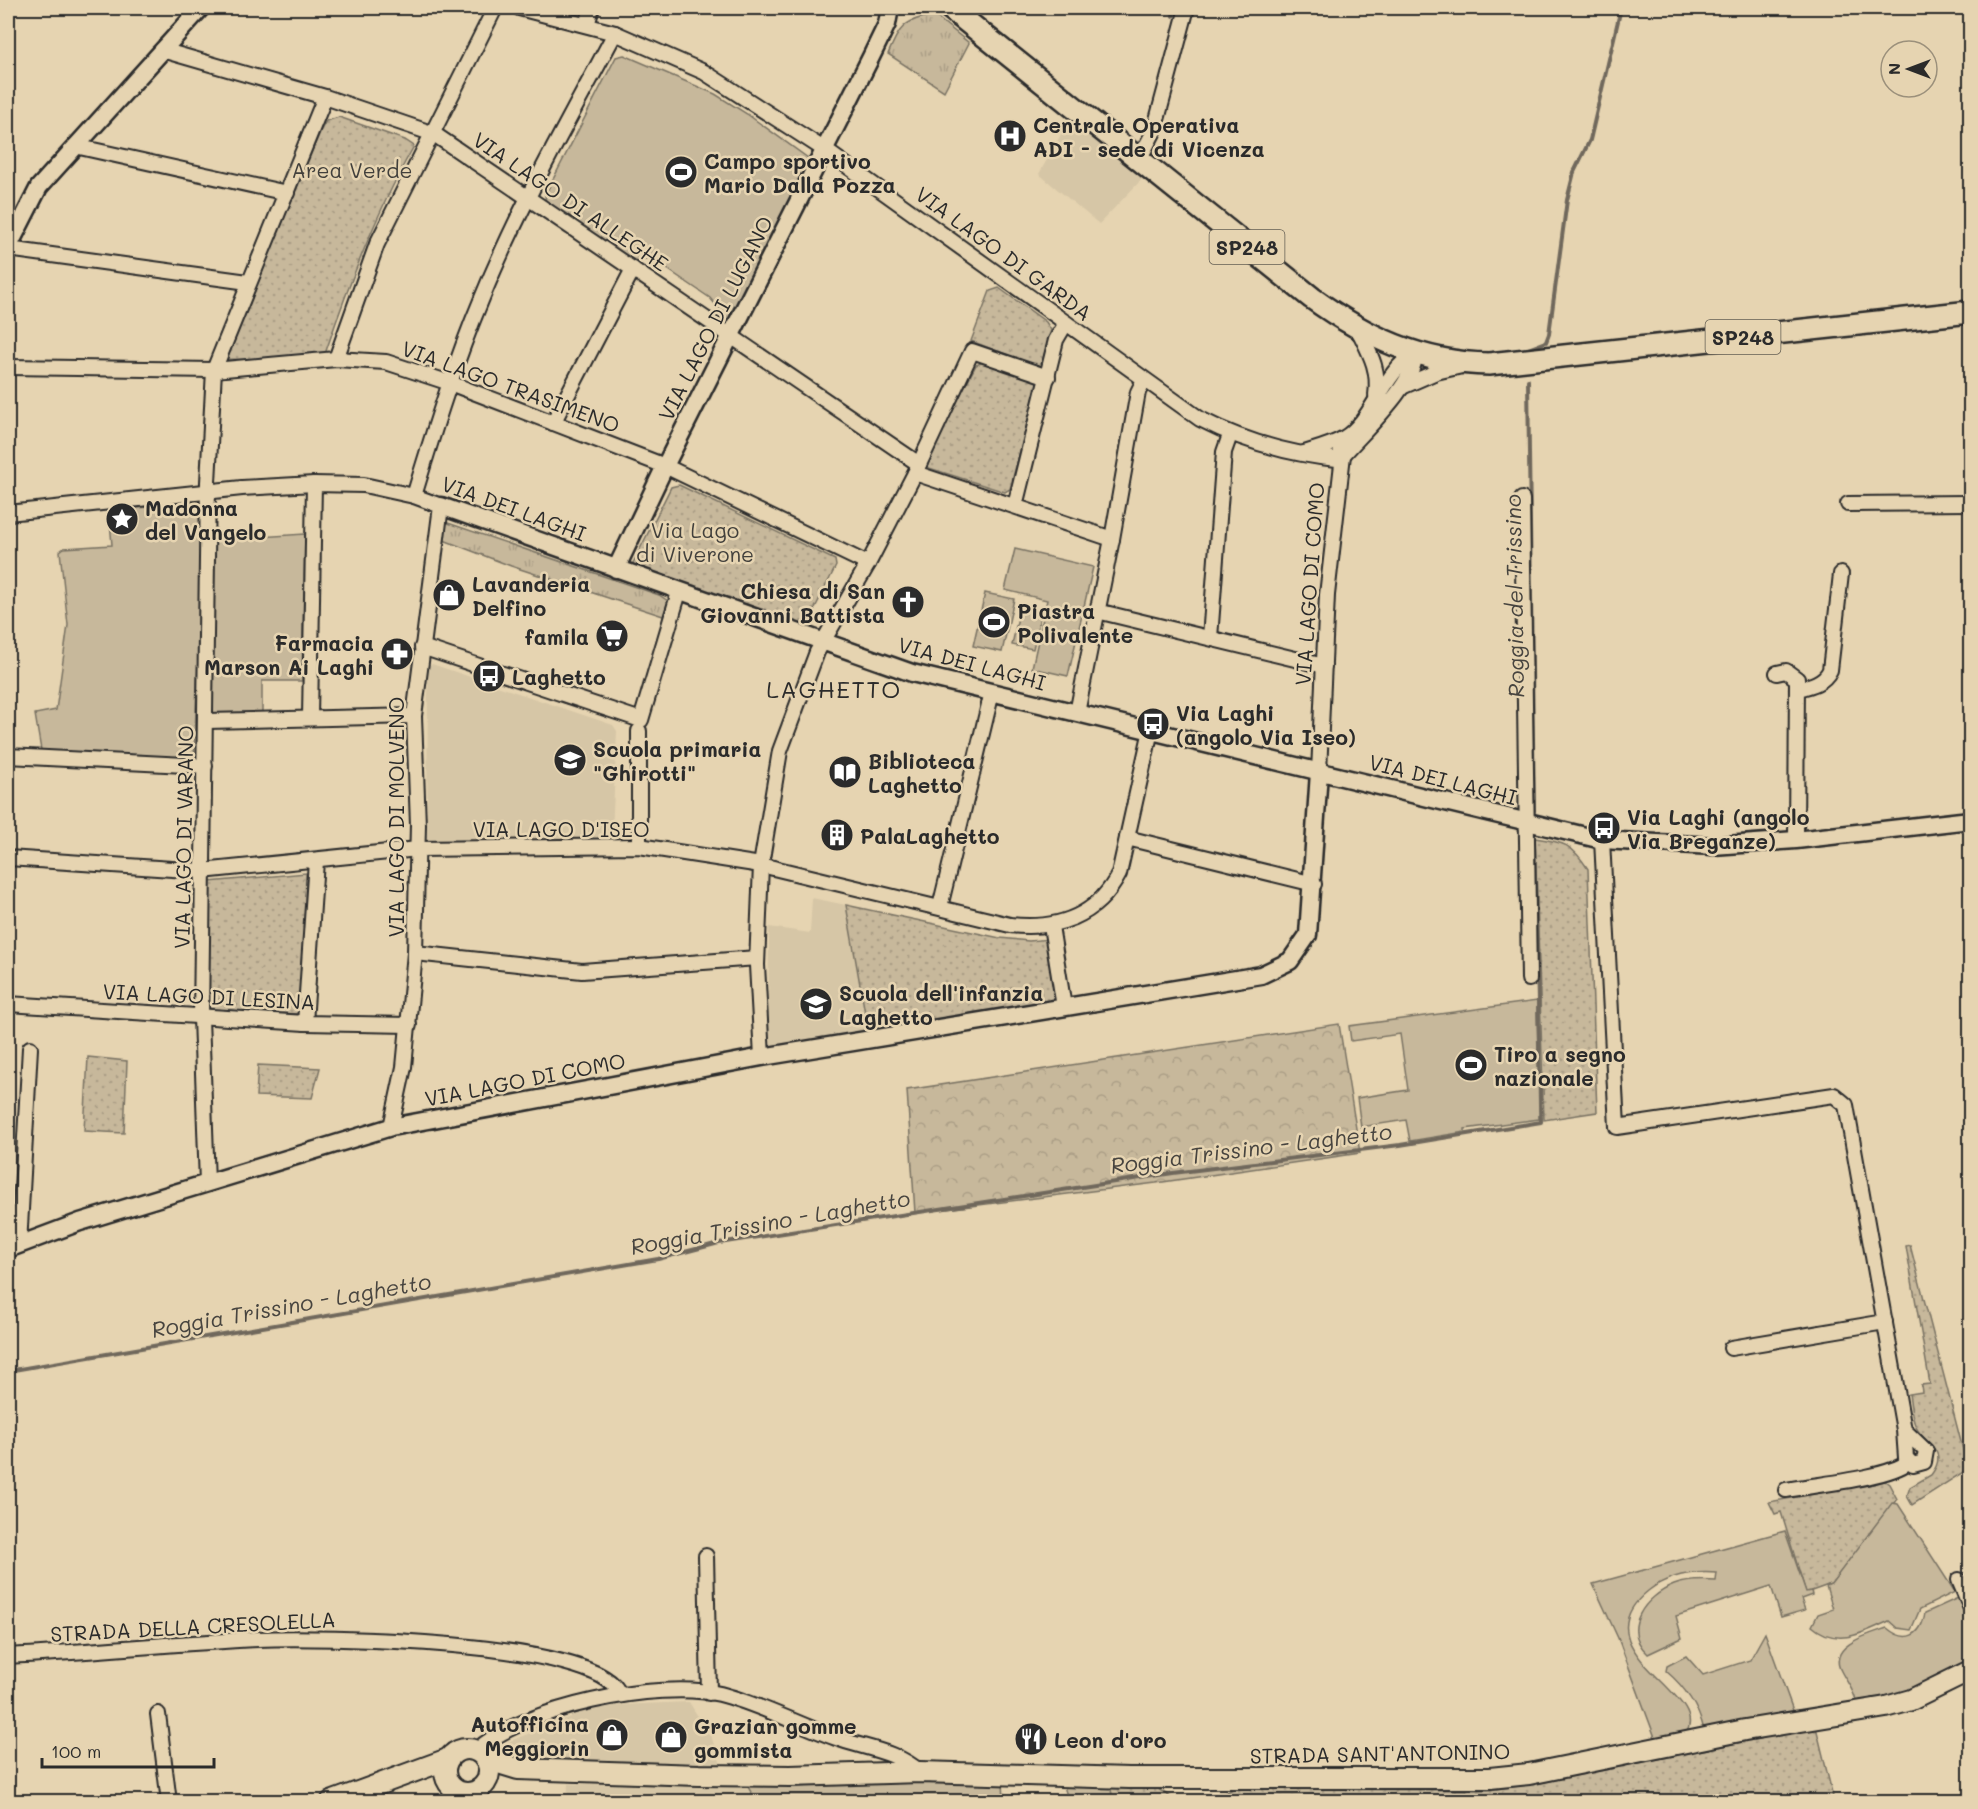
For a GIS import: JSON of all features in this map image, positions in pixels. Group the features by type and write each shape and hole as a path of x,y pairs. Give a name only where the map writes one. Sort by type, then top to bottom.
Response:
{"main road":[{"name":"SP248","path":"950,8 1312,298 1358,329 1388,344 1415,353 1472,363 1515,362 1971,312"},
{"name":"STRADA SANT'ANTONINO","path":"331,1802 448,1759 458,1751 481,1755 518,1769 778,1776 920,1772 1302,1780 1511,1777 1745,1730 1886,1707 1911,1700 1971,1671"},
{"path":"481,1755 489,1772 483,1785"},
{"path":"448,1759 445,1772 450,1785"},
{"name":"STRADA SANT'ANTONINO","path":"405,1775 427,1775 463,1792 471,1792 518,1769"}],"street":[{"path":"201,8 39,187 8,248 248,282"},
{"path":"336,359 377,244 495,8"},
{"name":"VIA LAGO DI GARDA","path":"519,8 615,33 704,72 825,150 1200,419 1230,435 1258,445 1336,459 1343,455"},
{"path":"587,25 592,8"},
{"name":"VIA LAGO DI LUGANO","path":"616,569 665,466 825,150 888,16 904,8"},
{"path":"1138,160 1154,131 1187,8"},
{"path":"414,496 450,383 482,297 529,198 615,33"},
{"name":"VIA LAGO DI ALLEGHE","path":"162,50 325,97 434,134 732,335 917,468 1015,506 1112,539"},
{"name":"VIA LAGO DI VARANO","path":"207,1183 201,1018 202,871 207,721 208,492 214,370 325,97"},
{"path":"75,146 287,193"},
{"path":"553,423 633,268"},
{"path":"1015,506 1056,340 1066,323"},
{"path":"1358,329 1373,358 1378,378 1376,397"},
{"path":"762,1057 757,958 761,865 780,751 822,642 868,564 917,468 972,351 1048,377"},
{"path":"1343,455 1404,386 1416,363 1415,353"},
{"name":"VIA LAGO DI GARDA","path":"1304,453 1335,442 1357,428 1403,360 1415,353"},
{"name":"VIA LAGO TRASIMENO","path":"8,367 214,370 336,359 386,362 450,383 665,466 868,564"},
{"path":"1404,386 1436,372 1472,363"},
{"path":"1077,713 1112,539 1138,392 1144,380"},
{"path":"1210,638 1224,452 1230,435"},
{"name":"VIA LAGO DI COMO","path":"13,1247 80,1222 391,1127 762,1057 1261,975 1290,961 1308,935 1314,884 1329,571 1343,455 1335,442"},
{"path":"310,718 314,484"},
{"name":"VIA DEI LAGHI","path":"8,513 208,492 314,484 364,485 414,496 912,673 1602,840 1713,846 1796,840 1971,820"},
{"path":"1522,499 1528,979"},
{"path":"1848,504 1971,503"},
{"name":"VIA LAGO DI MOLVENO","path":"391,1127 409,1025 415,953 418,849 414,716 441,506"},
{"path":"1797,689 1820,682 1827,677 1830,670 1841,574"},
{"path":"639,846 640,726 679,592"},
{"path":"1097,611 1324,666"},
{"path":"422,647 640,726"},
{"path":"1777,674 1786,671 1797,679 1796,840"},
{"path":"940,908 992,692"},
{"path":"207,721 414,716"},
{"name":"VIA LAGO D'ISEO","path":"8,858 202,871 418,849 639,846 761,865 1010,925 1051,926 1083,914 1110,892 1119,874 1151,730"},
{"path":"8,756 205,766"},
{"path":"1127,838 1314,884"},
{"path":"1602,840 1617,1126 1834,1095 1846,1105 1908,1462"},
{"path":"305,1023 316,861"},
{"path":"1051,926 1064,1007"},
{"path":"415,953 582,971 757,958"},
{"name":"VIA LAGO DI LESINA","path":"8,1000 201,1018 409,1025"},
{"path":"13,1247 30,1048"},
{"path":"1731,1348 1885,1322"},
{"path":"1904,1430 1926,1451 1924,1462 1913,1465 1908,1462"},
{"path":"1786,1490 1880,1474 1902,1467 1908,1462"},
{"path":"706,1556 709,1694"},
{"path":"1959,1580 1971,1606"},
{"name":"STRADA DELLA CRESOLELLA","path":"8,1656 259,1639 373,1639 481,1648 555,1660 600,1674 611,1681 619,1694"},
{"name":"STRADA SANT'ANTONINO","path":"481,1755 498,1735 570,1705 619,1694 720,1694 838,1739 901,1758 920,1772"},
{"path":"158,1714 169,1802"}],"shaded area":[{"path":"1070,118 1143,178 1099,224 1039,174"},
{"path":"432,664 613,725 617,731 612,832 607,837 431,843 427,840 428,667"},
{"name":"Scuola dell'infanzia Laghetto","path":"812,898 846,905 869,1036 768,1053 769,927 810,933"},
{"path":"689,1702 712,1739 723,1770 502,1764 497,1746 571,1717 571,1713 595,1706"},
{"path":"568,1784 747,1785 756,1801 567,1802"}],"green space":[{"path":"934,15 969,43 944,91 888,54 904,26 915,19"},
{"path":"624,55 715,94 812,161 731,323 710,298 651,258 632,261 546,202 545,195 616,57"},
{"name":"Area Verde","path":"339,117 405,140 414,146 365,246 326,351 323,357 296,361 225,359 321,130 326,121"},
{"path":"999,288 1046,322 1051,330 1042,362 1037,366 971,341 990,291"},
{"path":"986,361 1038,381 1010,489 1005,492 929,468 926,461 976,365"},
{"name":"Via Lago di Viverone","path":"679,485 835,560 836,566 807,624 803,627 634,568 633,563 671,487"},
{"path":"204,503 194,760 74,758 41,750 35,714 56,710 68,625 60,551 64,548 112,545 109,510"},
{"path":"445,522 659,595 668,601 663,616 511,566 441,539"},
{"path":"305,534 302,681 262,681 262,716 212,715 214,540"},
{"path":"1015,549 1093,567 1068,676 1032,668 1047,600 1005,590"},
{"name":"Piastra Polivalente","path":"985,593 1014,599 1002,652 973,646"},
{"path":"1020,608 1041,613 1033,649 1012,645"},
{"path":"1535,838 1560,843 1572,849 1588,869 1597,1112 1544,1120"},
{"path":"306,873 301,1014 206,1012 209,882"},
{"path":"846,905 1000,938 1029,941 1050,939 1056,1000 869,1036"},
{"name":"Tiro a segno nazionale","path":"1537,1001 1539,1119 1465,1129 1465,1132 1410,1141 1406,1120 1361,1127 1357,1098 1408,1090 1400,1034 1351,1041 1349,1026"},
{"path":"1339,1024 1360,1153 1156,1183 915,1213 907,1090"},
{"path":"88,1057 127,1061 124,1133 84,1131"},
{"path":"258,1065 320,1068 312,1098 256,1096"},
{"path":"1910,1245 1968,1469 1912,1505 1907,1496 1910,1487 1931,1475 1938,1459 1934,1448 1916,1427 1909,1394 1922,1392 1921,1385 1930,1384 1906,1246"},
{"path":"1885,1481 1897,1499 1831,1584 1806,1593 1781,1512 1775,1514 1769,1502"},
{"path":"1892,1503 1898,1504 1955,1592 1920,1609 1911,1630 1897,1628 1889,1621 1850,1636 1840,1637 1821,1633 1812,1626 1818,1614 1833,1609 1826,1586 1831,1584"},
{"path":"1785,1531 1806,1592 1811,1591 1812,1595 1801,1599 1805,1610 1781,1617 1771,1586 1676,1616 1682,1638 1648,1654 1636,1634 1640,1614 1646,1605 1654,1597 1674,1585 1684,1582 1716,1581 1717,1573 1689,1574 1664,1581 1648,1591 1630,1612 1627,1633 1635,1652 1681,1703 1689,1718 1686,1733 1656,1740 1618,1638 1593,1584"},
{"path":"1958,1598 1970,1626 1970,1661 1910,1691 1857,1705 1838,1662 1845,1648 1861,1637 1887,1628 1900,1636 1912,1635 1920,1627 1925,1613"},
{"path":"1765,1633 1795,1716 1704,1730 1694,1705 1685,1690 1666,1671 1667,1666 1686,1656 1703,1675 1750,1660"},
{"path":"1816,1727 1834,1801 1113,1802 1110,1784 1152,1785 1172,1798 1218,1797 1233,1789 1488,1790 1535,1784"},
{"path":"1003,1781 1004,1801 756,1801 747,1785"},
{"path":"1063,1783 1110,1784 1113,1801 1060,1802 1068,1799"}],"waterway":[{"path":"1173,16 1175,8"},
{"name":"Roggia del Trissino","path":"1528,349 1546,342 1549,334 1567,200 1574,172 1590,140 1621,8"},
{"name":"Roggia del Trissino","path":"1528,380 1534,811"},
{"name":"Roggia Trissino - Laghetto","path":"8,1371 658,1259 719,1243 1173,1173 1400,1145 1541,1122 1534,840"}],"place":[{"name":"Centrale Operativa ADI - sede di Vicenza","path":"1010,136"},
{"name":"Campo sportivo Mario Dalla Pozza","path":"681,172"},
{"name":"Madonna del Vangelo","path":"122,519"},
{"name":"Lavanderia Delfino","path":"449,595"},
{"name":"Chiesa di San Giovanni Battista","path":"908,602"},
{"name":"Piastra Polivalente","path":"994,622"},
{"name":"famila","path":"612,636"},
{"name":"Farmacia Marson Ai Laghi","path":"397,654"},
{"name":"Laghetto","path":"489,676"},
{"name":"Via Laghi (angolo Via Iseo)","path":"1153,724"},
{"name":"Scuola primaria \"Ghirotti\"","path":"570,760"},
{"name":"Biblioteca Laghetto","path":"845,772"},
{"name":"Via Laghi (angolo Via Breganze)","path":"1604,828"},
{"name":"PalaLaghetto","path":"837,835"},
{"name":"Scuola dell'infanzia Laghetto","path":"816,1004"},
{"name":"Tiro a segno nazionale","path":"1471,1065"},
{"name":"Autofficina Meggiorin","path":"612,1735"},
{"name":"Grazian gomme gommista","path":"671,1737"},
{"name":"Leon d'oro","path":"1031,1739"}],"district":[{"name":"LAGHETTO","path":"834,688"}]}
